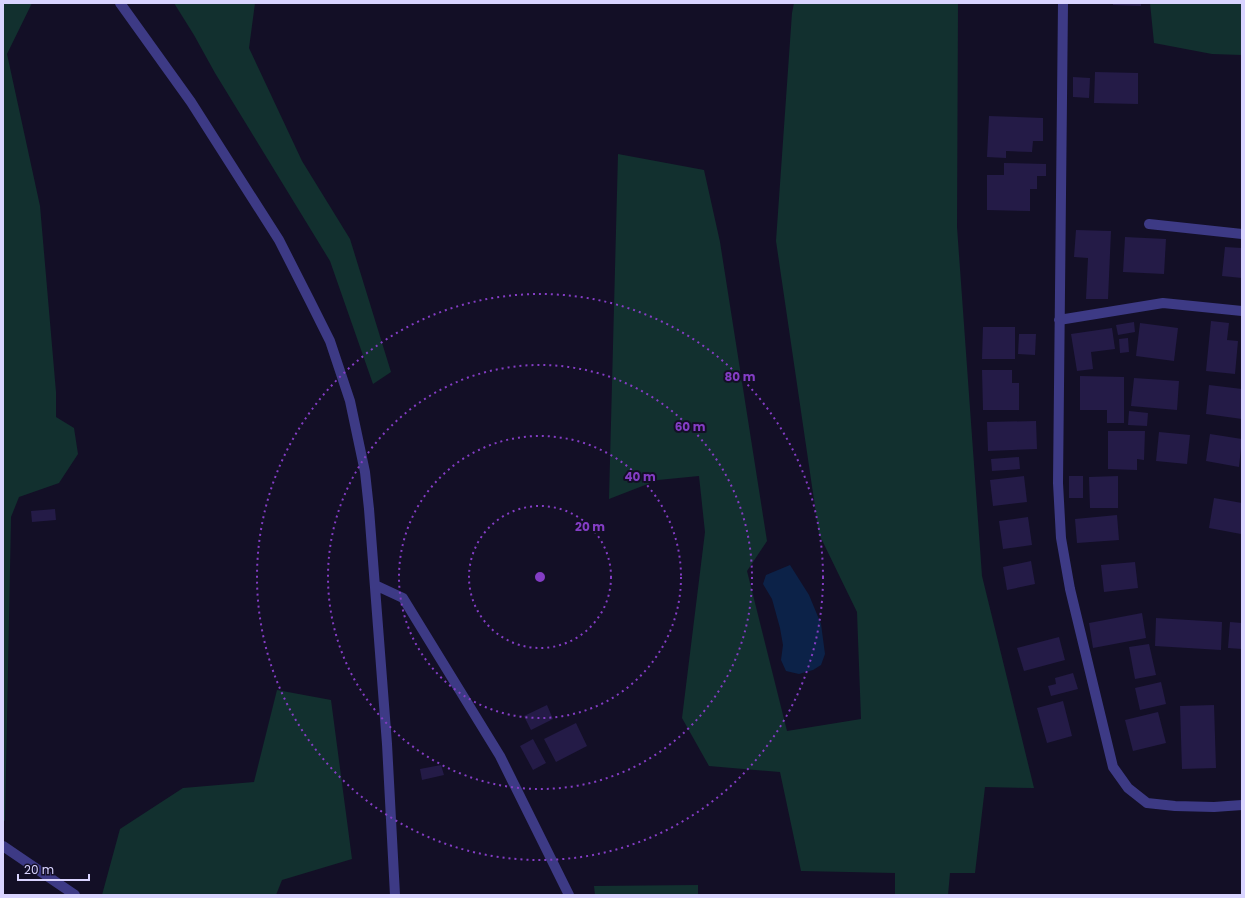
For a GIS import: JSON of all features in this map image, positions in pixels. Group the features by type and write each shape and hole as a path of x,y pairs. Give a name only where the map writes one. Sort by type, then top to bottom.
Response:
{"street":[{"path":"120,3 191,102 279,240 330,341 350,400 365,472 369,509 387,744 395,895"},
{"path":"1063,3 1058,483 1061,538 1070,589 1113,767 1128,788 1147,803 1175,806 1214,807 1242,805"},
{"path":"1149,224 1242,234"},
{"path":"1059,320 1163,303 1242,311"},
{"path":"375,585 403,598 500,756 569,895"},
{"path":"3,846 75,895"}],"green space":[{"path":"3,3 32,3 7,54 40,206 56,392 56,417 74,428 78,454 59,483 19,497 11,517 5,821 3,820"},
{"path":"174,3 255,3 249,48 302,161 350,239 391,372 373,384 330,261"},
{"path":"794,3 958,3 957,227 982,576 1034,788 985,787 975,873 950,873 948,895 895,895 895,873 801,871 780,772 709,766 682,718 705,532 699,476 658,480 609,499 618,154 704,170 720,242 767,541 747,571 787,731 861,719 857,612 819,534 776,241 792,13"},
{"path":"1150,3 1242,3 1242,55 1212,54 1154,43"},
{"path":"277,690 331,700 352,859 282,880 276,895 102,895 120,829 183,788 254,782"},
{"path":"698,885 698,895 595,895 594,886"}],"water":[{"path":"790,565 809,595 821,624 825,654 821,665 813,670 799,674 786,671 781,660 783,645 780,628 772,599 763,584 766,575"}],"building":[{"path":"1113,3 1141,3 1141,6 1113,5"},
{"path":"1095,72 1138,73 1138,104 1094,103"},
{"path":"1073,77 1090,78 1089,98 1073,97"},
{"path":"989,116 1043,118 1043,141 1033,141 1032,152 1006,151 1006,158 987,157"},
{"path":"1004,163 1046,164 1046,176 1037,176 1037,189 1030,189 1030,211 987,210 987,175 1004,175"},
{"path":"1076,230 1111,231 1108,299 1086,299 1088,258 1074,257"},
{"path":"1125,237 1166,239 1164,274 1123,272"},
{"path":"1225,247 1242,248 1242,278 1222,276"},
{"path":"1211,321 1229,323 1227,340 1238,341 1235,374 1206,371"},
{"path":"1134,322 1135,332 1118,335 1116,325"},
{"path":"1140,323 1178,328 1174,361 1136,356"},
{"path":"983,327 1015,327 1015,359 982,359"},
{"path":"1112,328 1115,349 1091,352 1093,369 1077,371 1071,334"},
{"path":"1019,334 1036,334 1035,355 1018,354"},
{"path":"1128,338 1129,352 1120,353 1119,339"},
{"path":"982,370 1012,370 1012,383 1019,383 1019,410 983,410"},
{"path":"1080,376 1124,377 1124,423 1107,423 1107,410 1080,410"},
{"path":"1134,378 1179,381 1177,410 1131,406"},
{"path":"1209,385 1242,389 1242,419 1206,414"},
{"path":"1129,411 1148,413 1147,426 1128,425"},
{"path":"1036,421 1037,449 988,451 987,422"},
{"path":"1108,431 1145,431 1144,460 1137,459 1137,470 1108,469"},
{"path":"1159,432 1190,435 1187,464 1156,461"},
{"path":"1210,434 1242,439 1239,467 1206,461"},
{"path":"1019,457 1020,469 992,471 991,459"},
{"path":"1024,476 1027,502 993,506 990,480"},
{"path":"1069,476 1083,476 1083,498 1069,498"},
{"path":"1118,476 1118,508 1090,508 1089,477"},
{"path":"1214,498 1242,503 1241,534 1209,528"},
{"path":"55,509 56,520 32,522 31,511"},
{"path":"1117,515 1119,540 1077,543 1075,519"},
{"path":"1028,517 1032,545 1003,549 999,521"},
{"path":"1031,561 1035,584 1007,590 1003,567"},
{"path":"1135,562 1138,588 1104,592 1101,565"},
{"path":"1142,613 1146,638 1093,648 1089,623"},
{"path":"1156,618 1222,622 1221,650 1155,646"},
{"path":"1230,622 1242,623 1242,649 1228,648"},
{"path":"1059,637 1065,660 1024,671 1017,648"},
{"path":"1149,644 1156,675 1135,679 1129,647"},
{"path":"1073,673 1078,689 1051,696 1048,686 1056,684 1055,678"},
{"path":"1161,682 1166,704 1140,710 1135,688"},
{"path":"1063,701 1072,736 1047,743 1037,708"},
{"path":"547,705 553,719 531,730 524,716"},
{"path":"1214,705 1216,768 1182,769 1180,706"},
{"path":"1158,712 1166,743 1133,751 1125,720"},
{"path":"576,723 587,746 556,762 544,739"},
{"path":"533,739 546,763 533,770 520,746"},
{"path":"441,765 444,775 422,780 420,769"}]}
